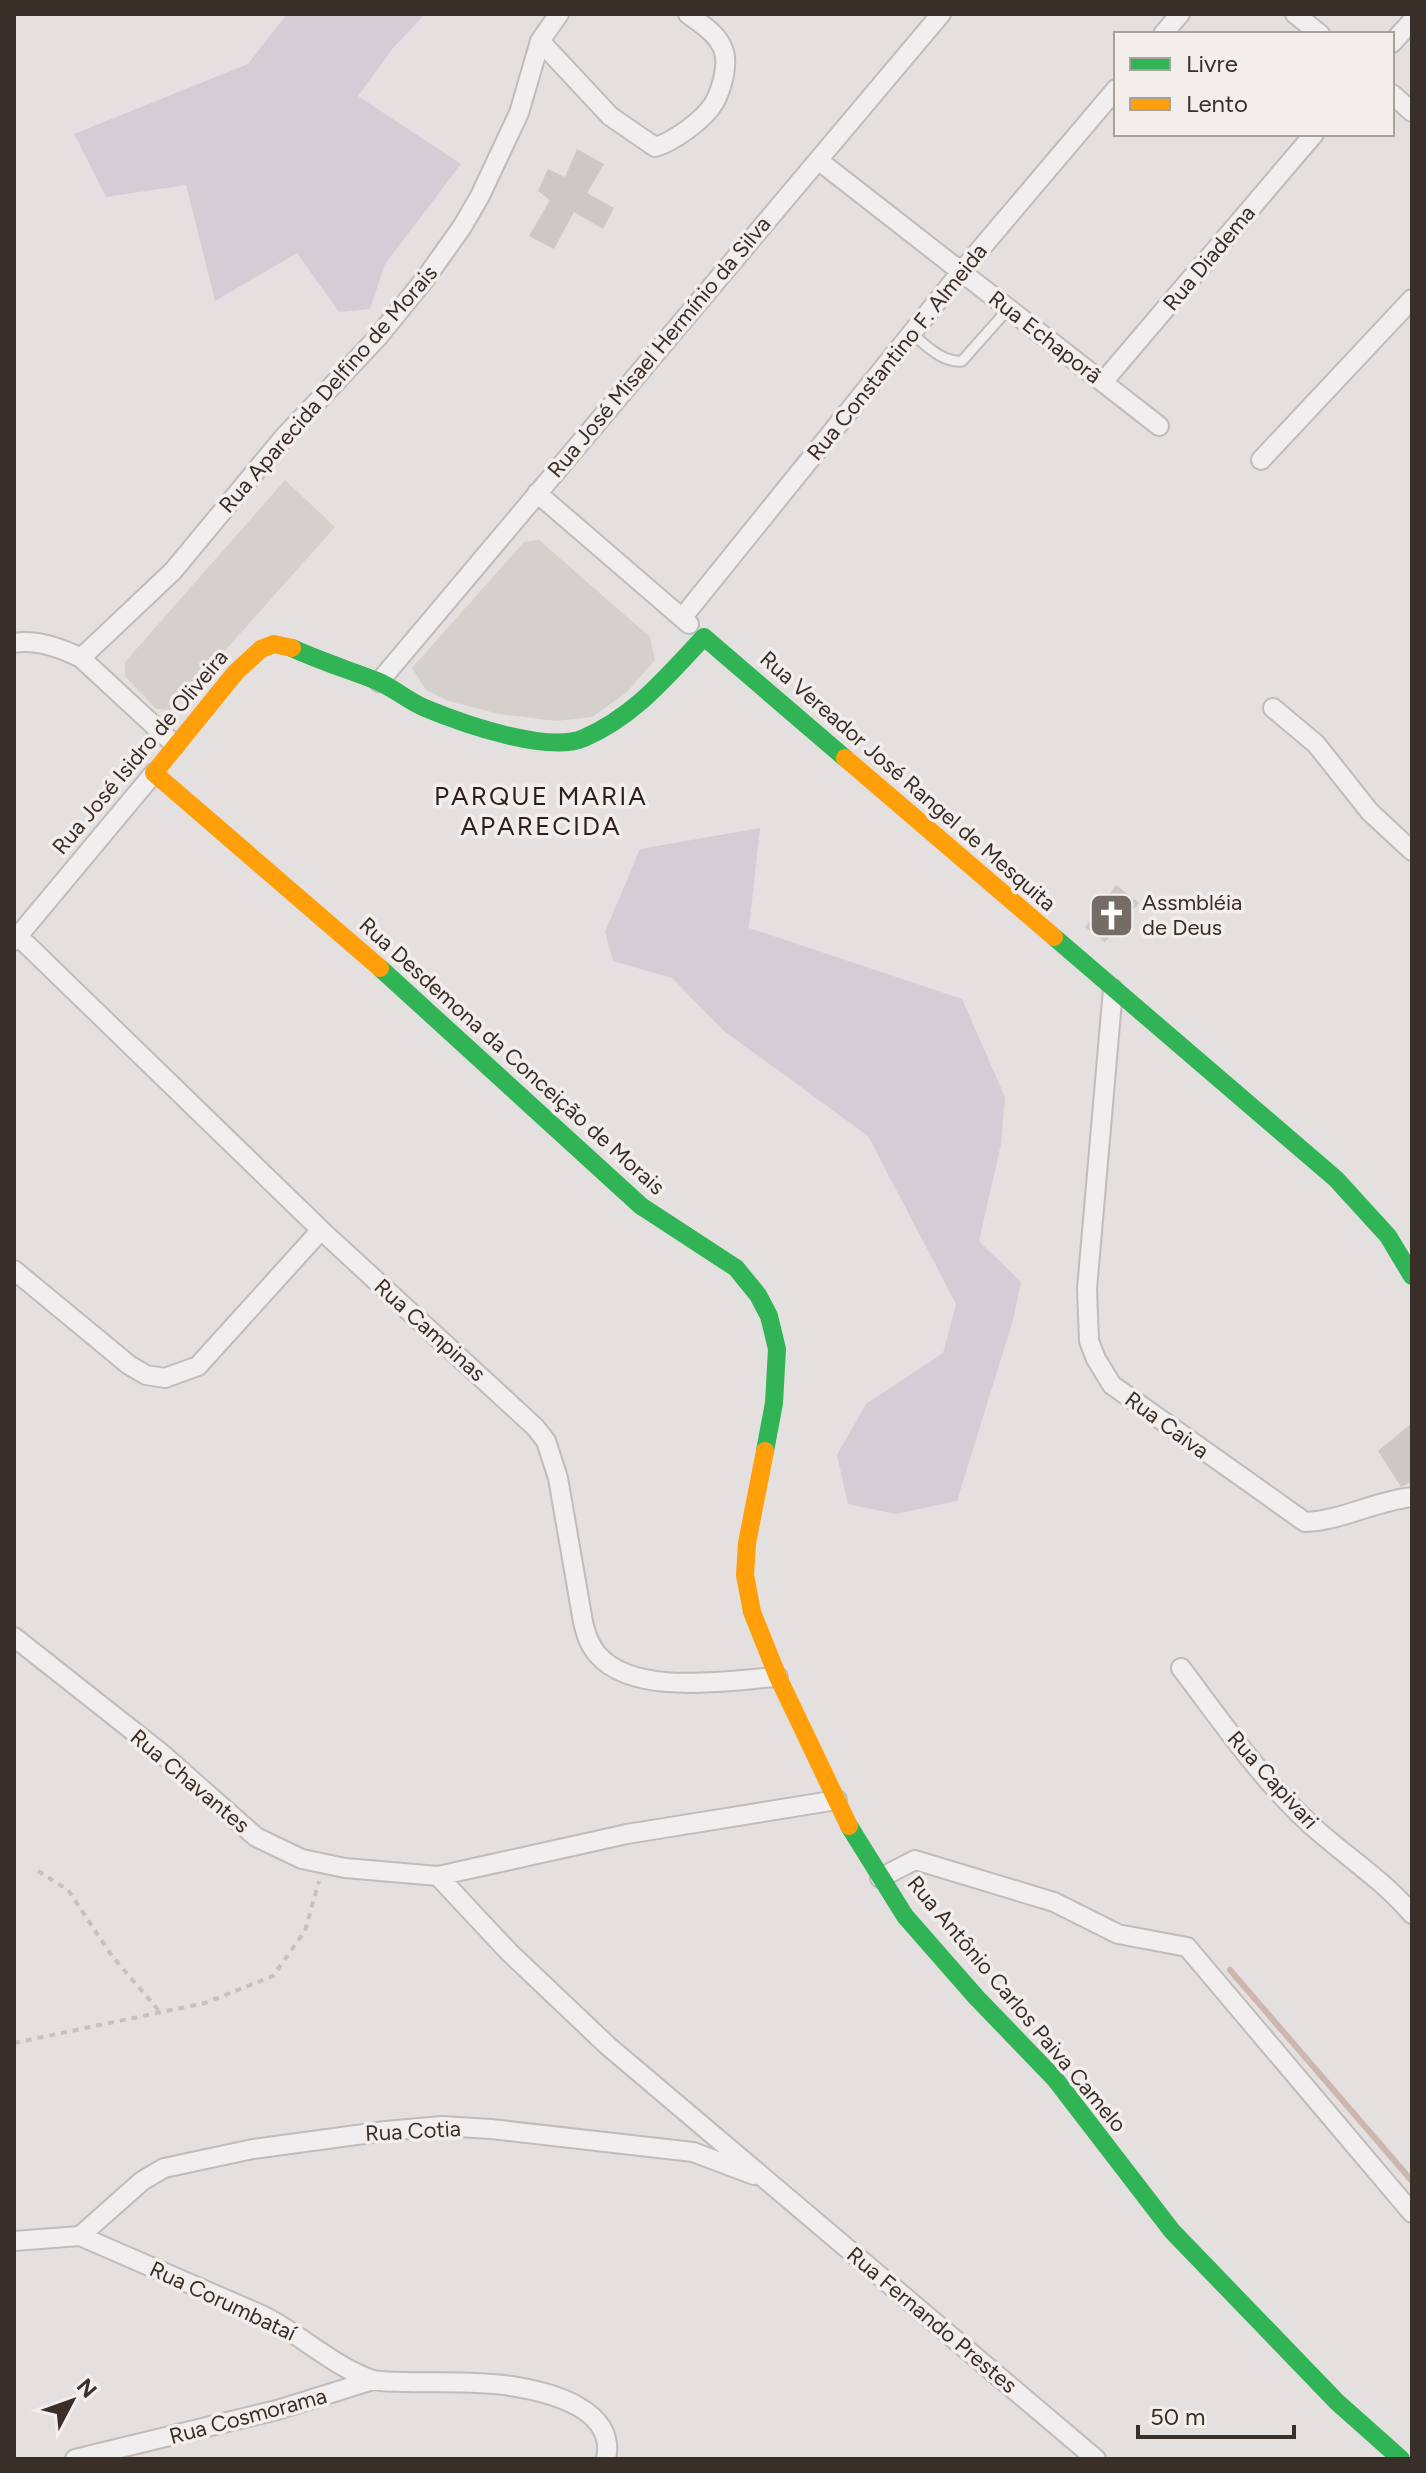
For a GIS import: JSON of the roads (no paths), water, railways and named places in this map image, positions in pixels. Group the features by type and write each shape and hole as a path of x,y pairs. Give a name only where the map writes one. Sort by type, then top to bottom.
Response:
{"street":[{"name":"Rua Aparecida Delfino de Morais","path":"81,658 173,571 284,437 378,337 425,279 480,196 519,113 540,41 559,14"},
{"path":"540,41 610,116 655,147 670,143 714,103 727,62 722,46 711,32 688,14"},
{"name":"Rua José Misael Hermínio da Silva","path":"379,682 941,14"},
{"path":"1165,32 1180,14"},
{"path":"1295,14 1318,32"},
{"path":"1394,41 1412,21"},
{"name":"Rua Constantino F. Almeida","path":"682,618 961,272 1114,91"},
{"path":"1394,96 1412,112"},
{"name":"Rua Diadema","path":"1103,382 1312,136"},
{"name":"Rua Echaporã","path":"818,160 1159,426"},
{"path":"1261,460 1412,299"},
{"name":"Rua Vereador José Rangel de Mesquita","path":"537,493 1336,1179 1381,1223 1401,1251 1412,1276"},
{"name":"Rua José Isidro de Oliveira","path":"16,939 236,672 261,649 274,644 291,647 326,664 379,682 423,707 495,733 547,742 581,740 635,709 704,637"},
{"path":"14,643 39,643 81,658 175,745"},
{"path":"1273,708 1316,744 1370,812 1412,851"},
{"name":"Rua Desdemona da Conceição de Morais","path":"154,773 399,985 641,1206 736,1268 758,1295 769,1316 777,1349 774,1403"},
{"name":"Rua Campinas","path":"16,939 321,1230 524,1415 546,1441 558,1478 583,1622 588,1641 598,1655 611,1667 646,1679 676,1682 778,1677"},
{"name":"Rua Caiva","path":"1113,989 1087,1289 1089,1341 1096,1359 1112,1385 1305,1522 1325,1521 1348,1512 1412,1497"},
{"path":"14,1270 129,1365 146,1375 165,1378 198,1366 321,1230"},
{"name":"Rua Antônio Carlos Paiva Camelo","path":"774,1403 747,1543 745,1575 752,1612 778,1677 837,1800 880,1878 905,1916 1055,2079 1172,2231 1337,2402 1401,2459"},
{"name":"Rua Chavantes","path":"14,1637 161,1753 256,1837 302,1859 325,1864 438,1876 627,1834 837,1800"},
{"name":"Rua Capivari","path":"1181,1668 1277,1792 1323,1835 1373,1874 1412,1914"},
{"path":"880,1878 915,1860 1054,1902 1118,1934 1187,1947 1412,2213"},
{"path":"438,1876 509,1952 608,2046 768,2180"},
{"name":"Rua Cotia","path":"80,2236 142,2181 164,2168 253,2149 442,2126 693,2152 768,2180"},
{"name":"Rua Fernando Prestes","path":"768,2180 1096,2459"},
{"path":"14,2241 80,2236"},
{"name":"Rua Corumbataí","path":"80,2236 264,2316 293,2331 340,2365 373,2380 511,2386 587,2410 606,2434 606,2459"},
{"name":"Rua Cosmorama","path":"75,2459 277,2410 373,2380"}],"lane":[{"path":"911,333 942,357 954,362 962,361 1009,308"}],"waterway":[{"path":"1230,1970 1412,2181"}],"place":[{"name":"Assmbléia de Deus","path":"1111,915"}],"district":[{"name":"PARQUE MARIA APARECIDA","path":"541,811"}]}
